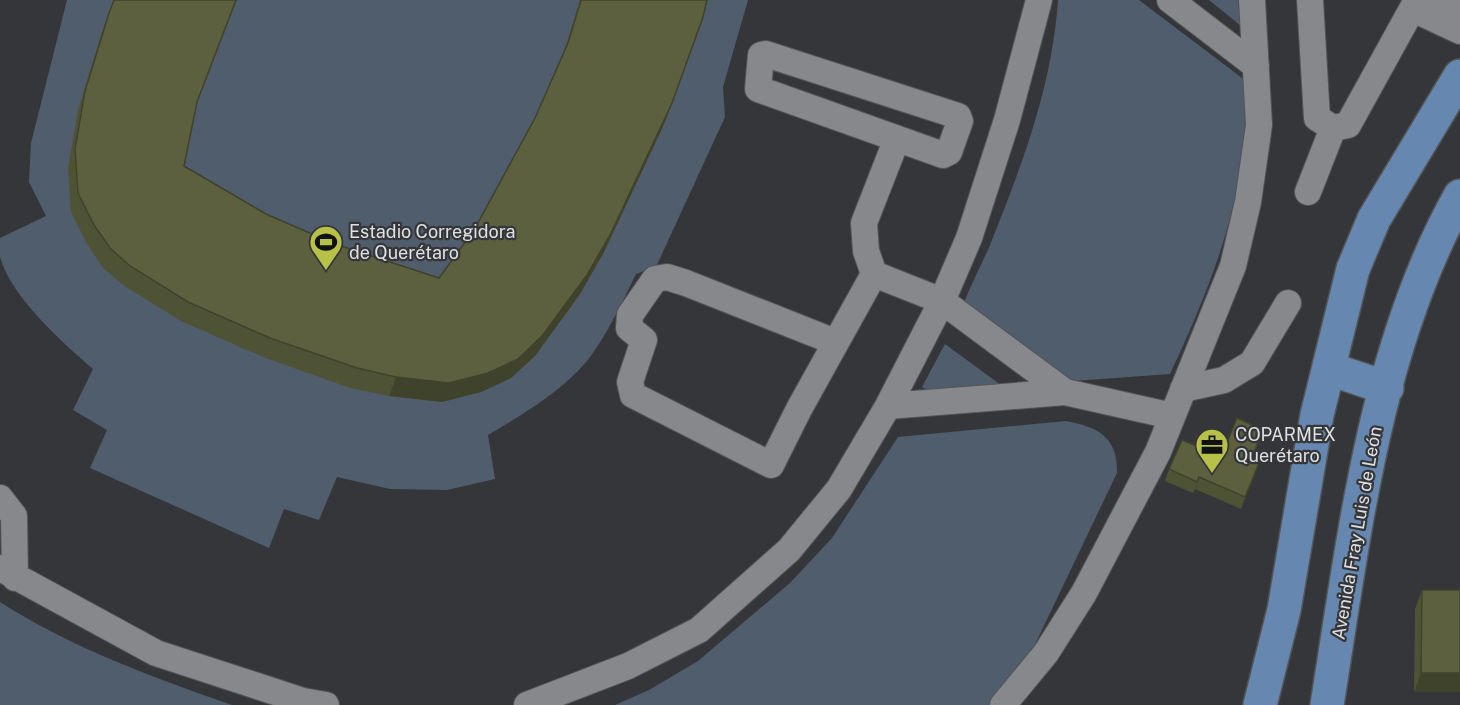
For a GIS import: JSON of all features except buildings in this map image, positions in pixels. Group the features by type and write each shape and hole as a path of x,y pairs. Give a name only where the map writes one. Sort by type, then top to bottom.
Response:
{"main road":[{"path":"1260,705 1284,610 1317,415 1330,369 1339,317 1361,249 1374,219 1460,76"},
{"name":"Avenida Fray Luis de León","path":"1327,705 1356,516 1377,421 1409,311 1444,225 1460,196"},
{"path":"1330,369 1387,388"}],"street":[{"path":"527,705 628,666 699,630 789,550 839,489 888,406 942,301 969,238 1007,120 1040,0"},
{"path":"1170,0 1256,66"},
{"path":"1003,705 1046,652 1084,593 1158,452 1233,266 1246,213 1259,125 1252,0"},
{"path":"1310,0 1317,118 1333,128 1348,125 1422,3"},
{"path":"1422,3 1460,11"},
{"path":"1422,3 1460,31"},
{"path":"766,54 953,114 958,116 960,121 949,152 943,155 896,141 758,89 761,55 766,54"},
{"path":"1308,192 1333,128"},
{"path":"835,342 686,283 668,277 655,279 630,315 629,328 644,340 630,382 633,395 771,465 835,342 874,274 866,251 864,223 896,141"},
{"path":"874,274 942,301 1065,392"},
{"path":"1183,389 1224,380 1252,363 1288,303"},
{"path":"888,406 1065,392 1172,416"},
{"path":"0,498 14,516 8,573 156,653 303,701 326,705"}],"shaded area":[{"name":"Estadio Corregidora de Querétaro","path":"67,0 748,0 723,87 725,117 656,267 636,274 603,338 587,361 569,380 524,413 488,435 495,479 447,490 390,489 337,477 319,520 284,509 269,548 90,468 107,430 73,410 93,369 53,333 26,303 15,288 0,257 0,238 46,216 29,182 31,143"},
{"path":"1058,0 1139,0 1246,81 1246,120 1236,195 1215,268 1170,374 1074,381 1057,374 962,308 1002,215 1034,125 1049,64"},
{"path":"1209,0 1238,0 1241,26"},
{"path":"945,344 1001,385 929,391 922,387"},
{"path":"1066,421 1088,427 1110,442 1114,451 1117,473 1029,657 993,705 615,705 649,690 698,661 790,583 832,538 898,437"},
{"path":"0,602 55,634 113,660 232,705 0,705"}],"place":[{"name":"Estadio Corregidora de Querétaro","path":"326,271"},
{"name":"COPARMEX Querétaro","path":"1212,474"}]}
